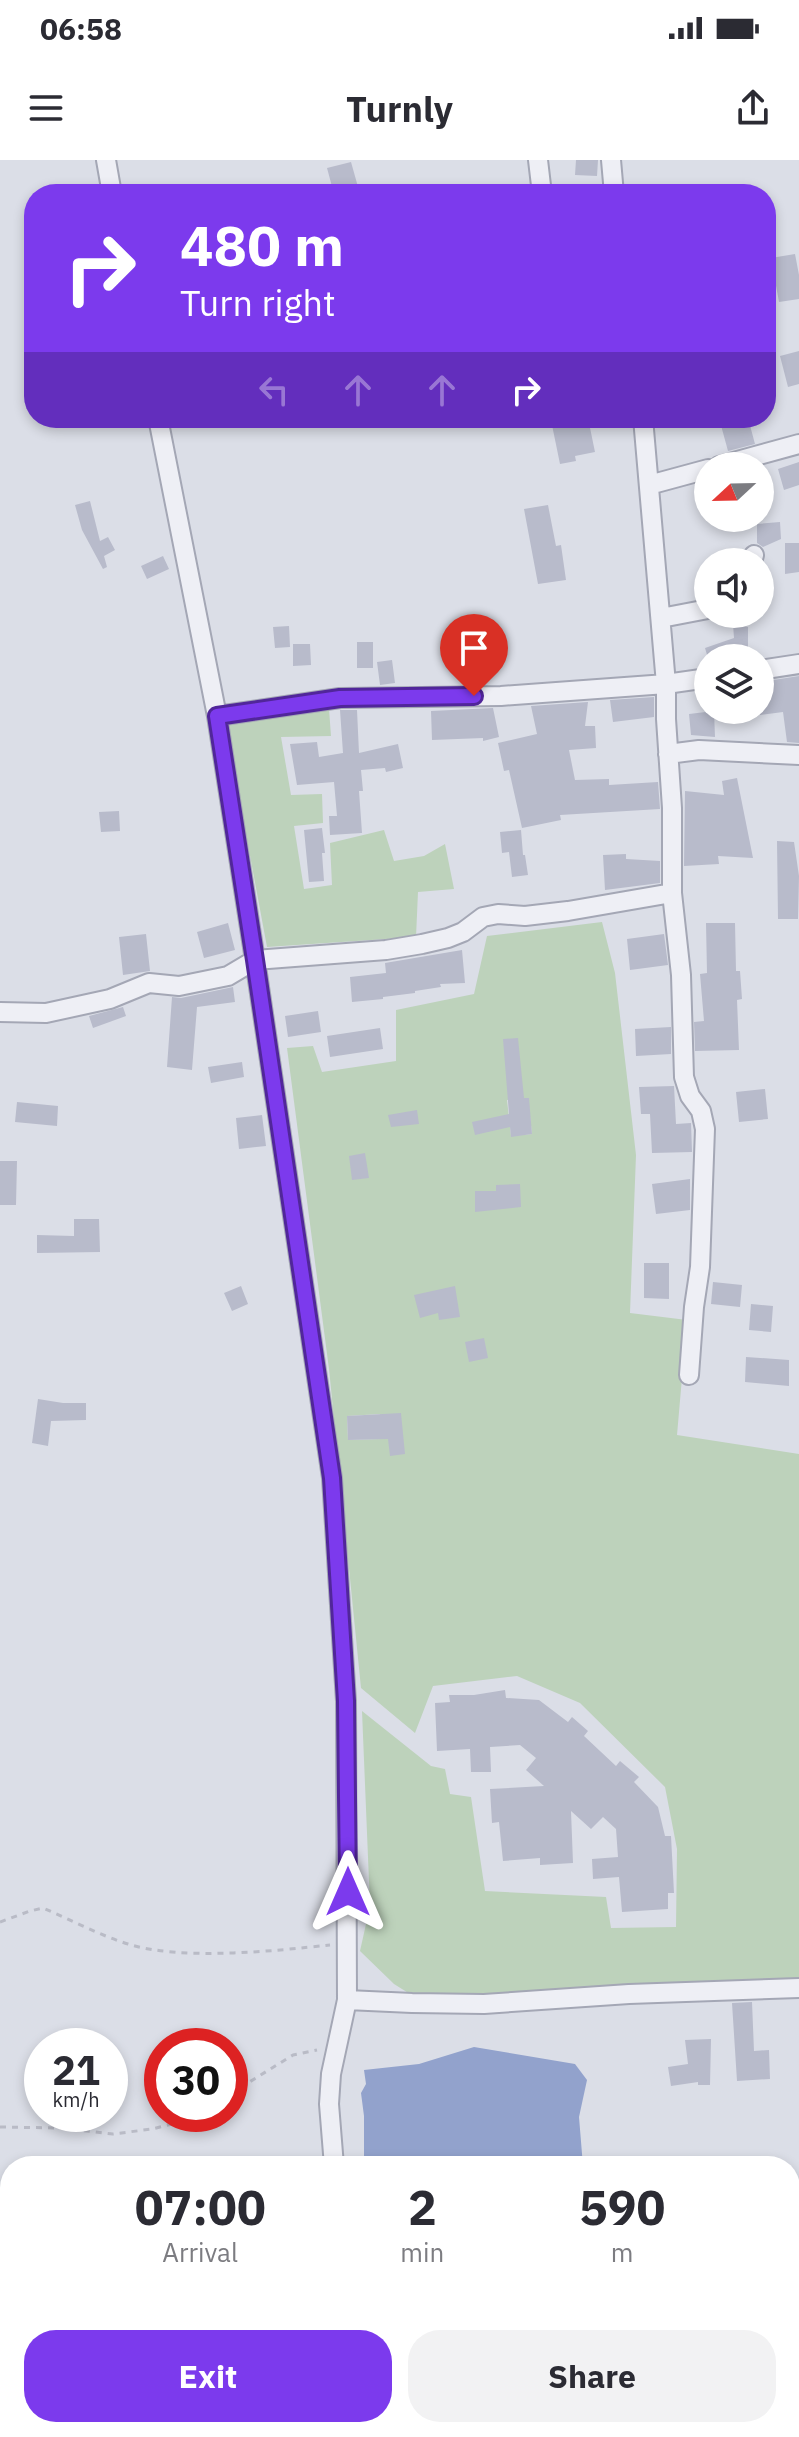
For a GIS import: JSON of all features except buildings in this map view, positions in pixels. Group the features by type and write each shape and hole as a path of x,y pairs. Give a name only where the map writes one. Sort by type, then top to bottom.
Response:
{"street":[{"path":"106,160 110,184"},
{"path":"538,160 541,184"},
{"path":"611,160 613,184"},
{"path":"160,428 217,716 332,1478 346,1701 348,1924 347,2000 331,2074 329,2104 333,2156"},
{"path":"644,428 666,684 672,808 672,893 681,975 684,1077 690,1096 701,1111 705,1129 700,1267 689,1375"},
{"path":"770,452 799,444"},
{"path":"649,485 694,473"},
{"path":"661,618 694,612"},
{"path":"774,668 799,664"},
{"path":"217,716 340,698 501,696 694,680"},
{"path":"668,754 699,750 799,755"},
{"path":"0,1012 46,1013 110,999 149,983 179,986 228,976 255,960 386,950 448,938 463,932 483,917 498,914 525,916 568,911 672,893"},
{"path":"347,2000 484,2004 629,1994 799,1988"}],"path":[{"path":"0,1922 43,1908 129,1944 164,1952 268,1951 338,1944 348,1924"},
{"path":"248,2083 293,2055 318,2050"},
{"path":"0,2127 61,2128 113,2134 144,2130"}],"green space":[{"path":"329,709 331,736 281,737 291,795 322,794 323,823 294,826 304,889 332,885 330,843 384,830 394,861 424,856 445,844 454,889 418,892 416,937 267,947 225,721"},
{"path":"602,922 615,973 636,1155 630,1313 687,1320 677,1435 799,1454 799,1979 432,1997 410,1994 394,1984 360,1951 370,1906 362,1711 431,1766 445,1769 450,1794 471,1797 485,1891 606,1897 611,1928 676,1927 677,1849 665,1787 580,1703 517,1676 433,1686 415,1733 361,1688 329,1369 287,1048 313,1046 322,1072 396,1061 396,1010 474,994 487,936","holes":["528,1098 532,1134 511,1136 507,1100","380,1414 382,1439 348,1440 347,1416"]}],"water":[{"path":"474,2047 575,2064 587,2080 579,2117 582,2156 364,2156 361,2093 366,2084 364,2070 419,2064"}],"route":[{"path":"348,1892 346,1701 332,1478 217,716 340,698 474,696"}]}
